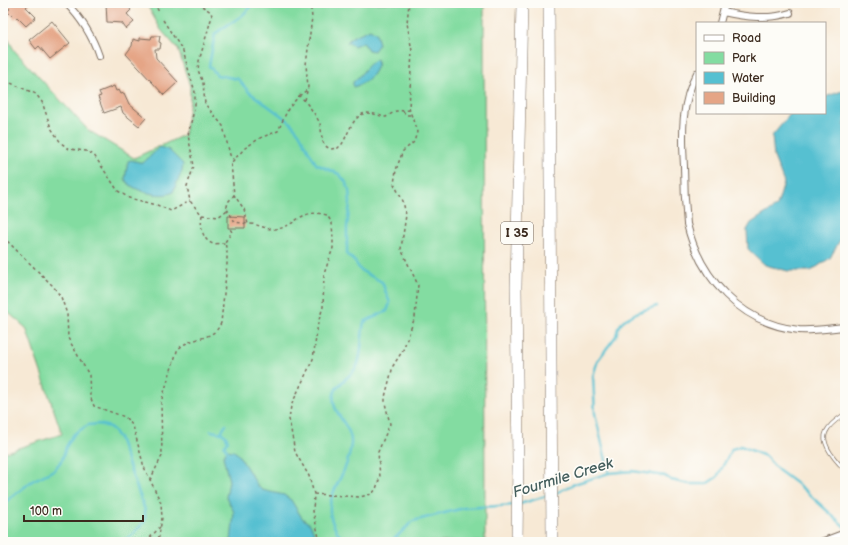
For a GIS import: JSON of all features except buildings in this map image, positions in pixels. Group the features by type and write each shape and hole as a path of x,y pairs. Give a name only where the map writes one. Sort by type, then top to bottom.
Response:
{"highway":[{"name":"I 35","path":"517,539 518,463 516,287 522,3"},
{"name":"I 35","path":"549,3 552,542"}],"street":[{"path":"66,3 80,17 93,37 99,56"},
{"path":"720,22 725,3"},
{"path":"723,12 757,18 776,17 790,14"},
{"path":"696,75 686,100 682,132 687,224 701,263 720,290 733,301 759,318 784,327 799,330 845,327"},
{"path":"821,542 845,533"}],"lane":[{"path":"842,416 830,426 824,437 825,442 833,455 845,470"}],"path":[{"path":"154,3 159,12"},
{"path":"197,3 211,12 212,16 198,66 203,83 204,100 208,108 221,123 231,158 233,159"},
{"path":"305,100 308,90 306,65 312,17 310,3"},
{"path":"314,494 360,497 372,494 379,482 380,470 378,452 390,424 384,403 393,366 403,350 415,317 418,285 414,274 402,254 401,248 406,222 405,208 394,184 396,170 403,152 414,142 417,136 417,132 410,115 412,51 406,15 409,3"},
{"path":"163,20 183,51 195,92 195,106 188,135 194,166 187,186 190,201 202,215 202,229 205,238 213,244 225,242 232,232 230,228"},
{"path":"3,75 6,81 36,94 42,102 51,128 61,143 69,149 86,151 94,155 113,185 124,195 129,198 157,205 171,211 190,201"},
{"path":"248,224 244,209 234,195 231,167 233,159 252,143 276,133 288,109 299,96 308,90"},
{"path":"299,96 305,100 320,125 322,141 331,149 335,150 342,144 359,116 367,113 386,117 396,111 410,110"},
{"path":"403,111 406,115 410,115"},
{"path":"202,215 218,217 224,214 227,209 228,202 234,195"},
{"path":"227,209 235,222 257,224 274,230 303,215 315,213 327,215 332,224 333,248 325,268 323,307 318,323 313,359 289,412 295,452 309,476 314,494 313,511 320,542"},
{"path":"3,237 53,286 61,297 66,308 68,338 89,376 91,401 98,408 124,417 131,422 142,460 161,503 158,542"},
{"path":"150,480 162,456 161,402 177,351 188,341 209,336 216,332 221,323 228,253 225,242"},
{"path":"146,542 160,527"}],"green space":[{"path":"146,3 484,3 485,542 3,542 3,453 62,434 26,328 3,308 3,29 14,50 88,130 134,158 184,135 190,101 190,86 178,49 161,30"}],"water":[{"path":"370,29 376,33 379,44 374,51 368,50 363,42 354,46 347,42 352,37"},
{"path":"377,59 377,67 372,75 362,84 353,87 353,82 370,64"},
{"path":"845,90 845,231 830,258 811,271 788,271 765,265 748,249 747,230 751,223 777,206 784,183 774,157 772,136 790,114 826,114 826,97"},
{"path":"160,147 169,150 183,164 182,171 173,192 162,195 147,193 133,187 125,179 128,161 131,160 143,163"},
{"path":"227,450 234,451 238,454 262,490 284,495 291,500 302,518 310,524 316,536 316,542 231,542 234,512 226,497 229,481 223,456"}],"waterway":[{"path":"253,3 240,17 215,34 209,66 217,75 238,79 249,92 290,122 299,133 316,164 339,174 345,181 349,189 350,203 347,227 347,254 356,263 360,270 382,282 390,303 387,311 364,322 359,362 355,370 337,387 333,398 337,412 351,437 351,444 344,471 333,493 330,503 330,515 335,527 345,542"},
{"path":"609,473 595,414 593,376 598,360 616,336 618,328 624,320 638,312 657,306"},
{"name":"Fourmile Creek","path":"3,504 32,481 54,470 62,460 66,447 74,434 88,425 98,424 110,427 119,438 145,510 145,521 130,537 120,542"},
{"path":"221,432 226,425"},
{"path":"211,431 221,433 227,438 228,441 224,446 227,450"},
{"name":"Fourmile Creek","path":"554,494 574,484 609,473 632,471 665,476 671,480 689,484 706,484 717,477 732,449 741,446 765,456 778,470 801,487 845,527"},
{"name":"Fourmile Creek","path":"520,504 549,495"},
{"name":"Fourmile Creek","path":"391,542 413,521 464,508 515,505"}]}
